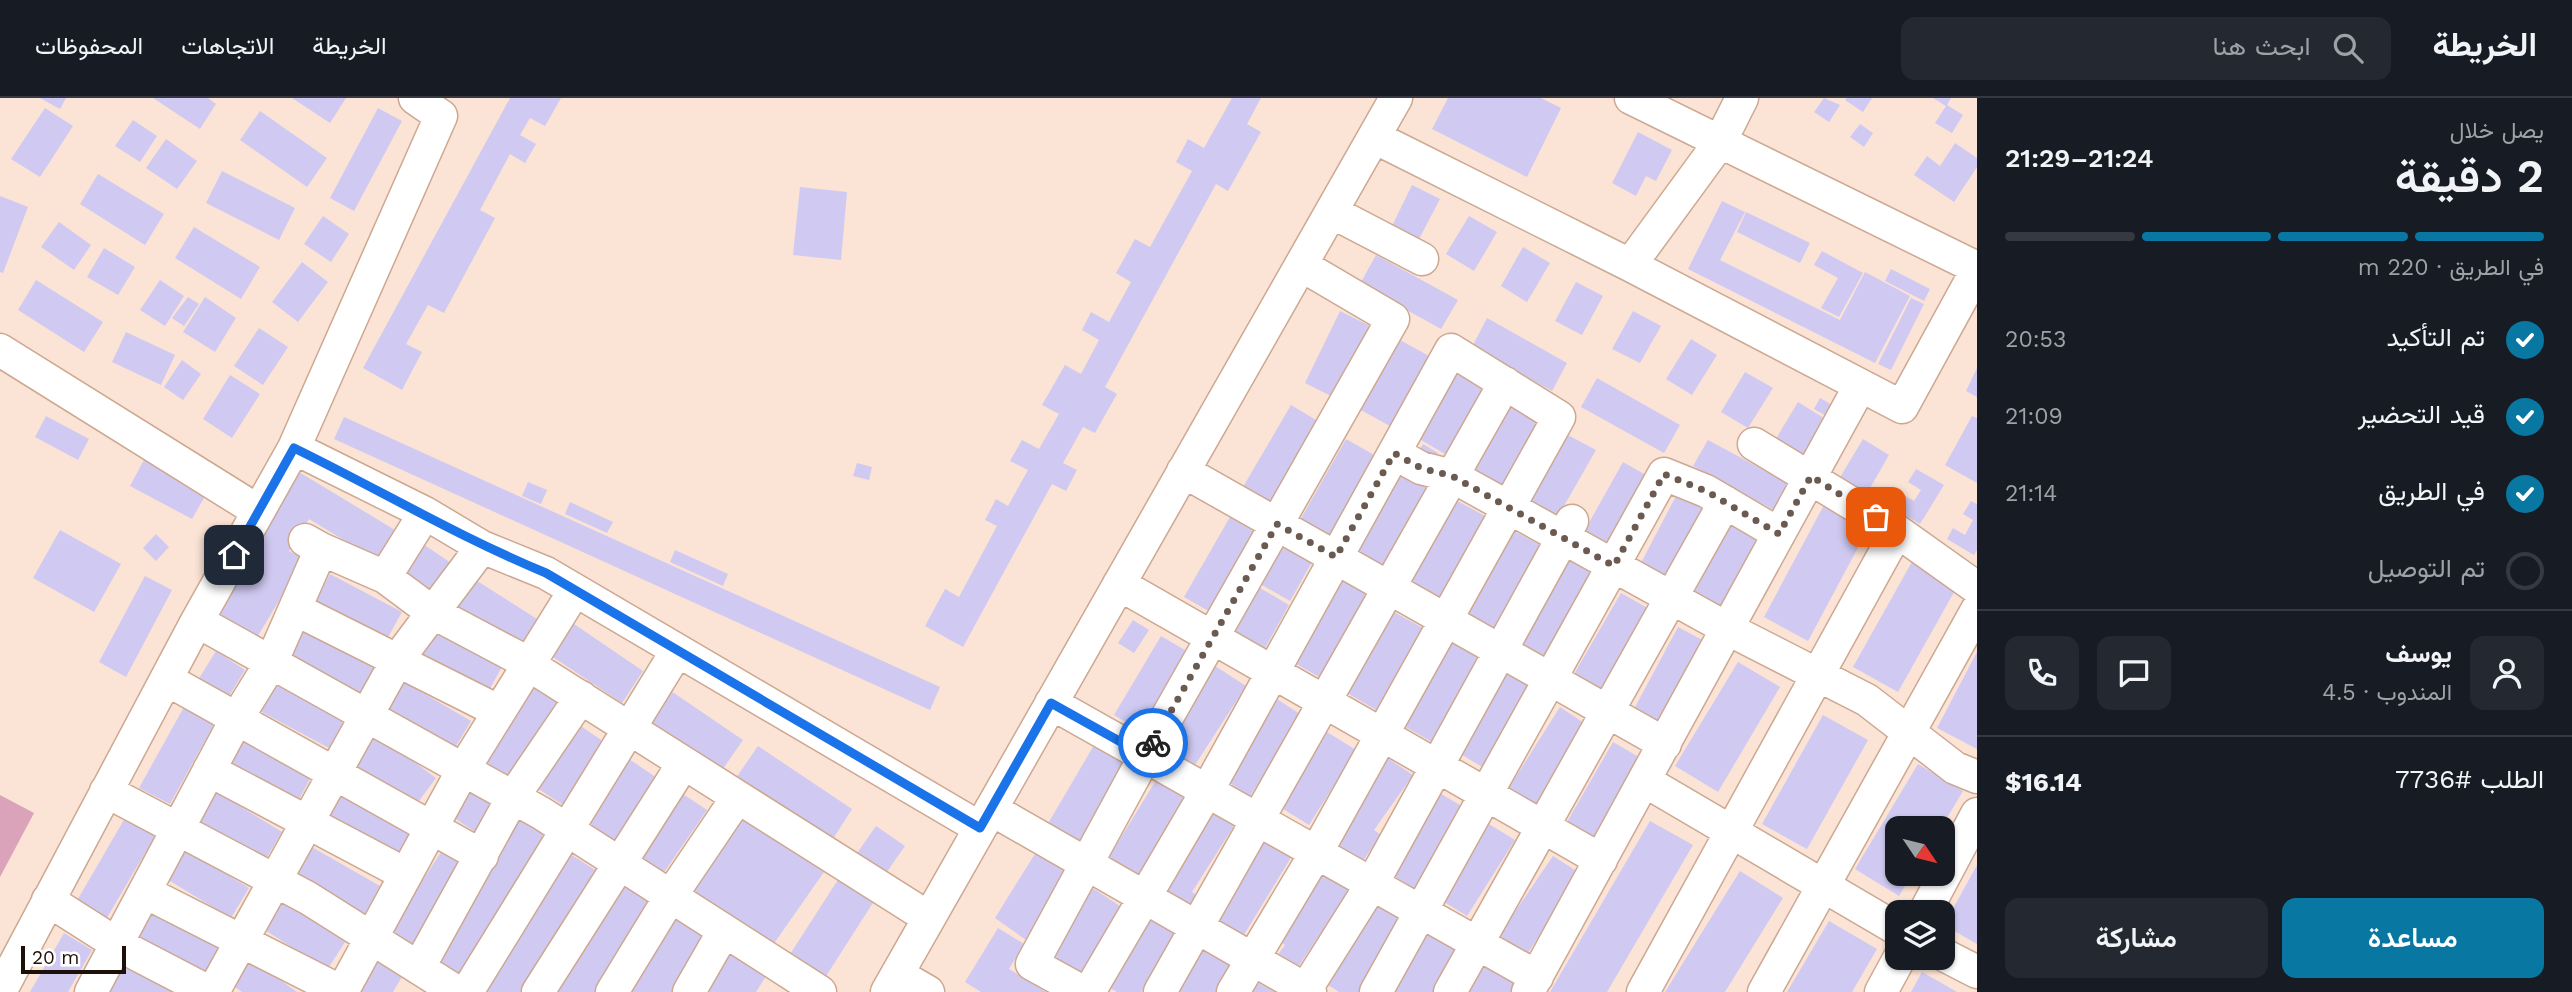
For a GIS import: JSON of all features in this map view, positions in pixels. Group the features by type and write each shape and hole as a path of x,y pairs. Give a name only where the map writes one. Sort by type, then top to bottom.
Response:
{"street":[{"path":"0,992 197,621 294,448 446,107 415,98"},
{"path":"928,992 892,983 1396,98"},
{"path":"1374,137 1630,265 1902,407 1977,269 1630,98"},
{"path":"1630,265 1720,142 1742,98"},
{"path":"1332,212 1422,260"},
{"path":"1083,992 1032,964 1086,863 1393,319 1301,265"},
{"path":"0,350 258,511"},
{"path":"1089,992 1207,791 1451,350 1559,417 1316,853 1233,992"},
{"path":"1160,992 1505,383"},
{"path":"1051,703 1479,943 1533,985 1860,386"},
{"path":"1754,443 1897,531 1977,588"},
{"path":"294,448 425,513 482,547 546,573 677,651 985,818 1086,863 1307,991 1372,884 1567,529"},
{"path":"1394,453 1421,468 1452,476 1507,508 1567,529 1614,566 1728,629 1867,700 1955,768 1977,777"},
{"path":"1183,471 1665,744"},
{"path":"1376,992 1664,474 1725,502 1779,534"},
{"path":"1450,992 1725,502"},
{"path":"384,577 425,513"},
{"path":"1643,992 1897,531"},
{"path":"91,992 237,718 271,663 295,608 313,544 384,577 432,612 527,664 737,798 767,813 929,918"},
{"path":"48,901 117,944 211,992 398,659 482,547"},
{"path":"1119,584 1601,860"},
{"path":"145,892 342,992 463,770 575,590"},
{"path":"295,608 498,711"},
{"path":"1764,992 1977,610"},
{"path":"197,621 566,829 724,931 777,981 820,992"},
{"path":"467,992 677,651"},
{"path":"166,679 482,856"},
{"path":"423,977 513,797 580,697"},
{"path":"538,992 683,764"},
{"path":"209,770 405,874"},
{"path":"1645,780 1885,922"},
{"path":"106,791 275,880 372,937 423,977 457,992"},
{"path":"612,992 670,897 737,798"},
{"path":"1930,900 1977,814"},
{"path":"689,992 724,931"},
{"path":"1955,961 1977,972"},
{"path":"1881,992 1893,970"}],"shaded area":[{"path":"0,795 34,813 0,877"}],"building":[{"path":"40,98 66,98 60,109"},
{"path":"153,98 208,98 216,104 200,129"},
{"path":"292,98 346,98 330,123"},
{"path":"510,98 561,98 545,126 530,118 520,135 536,144 525,163 510,154 480,210 495,218 444,313 428,305 406,344 422,352 402,390 363,368"},
{"path":"1232,98 1261,98 1247,124 1261,132 1228,191 1216,184 1105,387 1117,394 1095,433 1083,427 1063,463 1077,470 1066,491 1052,484 963,647 925,626 945,589 959,597 997,526 985,520 996,499 1008,506 1028,470 1010,461 1022,440 1039,449 1059,414 1042,405 1065,365 1081,374 1099,340 1082,330 1091,312 1109,322 1131,282 1116,273 1135,239 1150,247 1192,171 1176,162 1188,139 1204,148"},
{"path":"1448,98 1541,98 1561,108 1527,177 1432,129"},
{"path":"1824,98 1840,105 1829,122 1814,112"},
{"path":"1872,98 1863,112 1845,100"},
{"path":"1933,98 1951,98 1947,105 1963,115 1952,133 1935,123 1946,106"},
{"path":"45,108 73,126 40,177 11,159"},
{"path":"378,108 402,121 354,211 330,198"},
{"path":"260,111 327,158 307,187 240,140"},
{"path":"133,120 157,136 140,162 115,146"},
{"path":"1860,124 1873,133 1864,147 1850,137"},
{"path":"1638,132 1672,150 1656,181 1646,176 1636,196 1612,183"},
{"path":"166,139 197,161 177,189 146,168"},
{"path":"1955,143 1977,158 1977,167 1954,202 1914,175 1927,156 1940,166"},
{"path":"222,171 295,208 279,240 206,203"},
{"path":"98,174 164,214 145,245 80,204"},
{"path":"1412,185 1440,199 1418,241 1391,228"},
{"path":"800,187 847,192 841,260 793,255"},
{"path":"0,196 28,207 3,273 0,272"},
{"path":"1722,201 1745,212 1720,260 1840,320 1865,272 1910,296 1875,363 1688,269"},
{"path":"1746,212 1810,243 1800,263 1737,232"},
{"path":"323,216 349,234 331,262 304,244"},
{"path":"1469,216 1497,232 1474,271 1446,254"},
{"path":"59,222 91,245 74,270 41,247"},
{"path":"194,227 260,267 241,299 175,258"},
{"path":"1523,247 1550,263 1527,302 1501,286"},
{"path":"104,248 135,267 118,295 87,277"},
{"path":"1822,251 1863,273 1839,317 1821,308 1838,278 1814,265"},
{"path":"1376,255 1458,300 1441,329 1360,284"},
{"path":"302,262 328,282 298,322 272,302"},
{"path":"1891,269 1930,289 1924,301 1885,281"},
{"path":"36,280 103,322 84,352 18,310"},
{"path":"160,280 184,296 165,326 140,310"},
{"path":"1576,282 1603,296 1582,335 1555,321"},
{"path":"188,297 199,304 184,326 172,318"},
{"path":"205,297 236,318 215,352 183,332"},
{"path":"1911,298 1924,304 1891,370 1878,364"},
{"path":"1340,311 1370,326 1335,398 1305,383"},
{"path":"1633,311 1661,326 1640,363 1612,349"},
{"path":"1487,318 1567,363 1552,391 1472,347"},
{"path":"259,328 288,347 263,385 234,366"},
{"path":"126,332 175,355 161,385 112,362"},
{"path":"1691,339 1717,355 1692,395 1666,379"},
{"path":"1400,340 1429,356 1390,426 1361,410"},
{"path":"182,360 201,374 183,400 164,387"},
{"path":"1977,368 1977,397 1966,391"},
{"path":"1455,370 1485,387 1445,454 1416,437"},
{"path":"1745,372 1773,388 1748,428 1721,412"},
{"path":"230,375 260,394 232,438 203,419"},
{"path":"1597,378 1680,425 1664,453 1581,407"},
{"path":"1820,398 1834,406 1828,417 1814,409"},
{"path":"1511,402 1540,418 1502,487 1473,471"},
{"path":"1798,402 1827,420 1802,460 1774,442"},
{"path":"1291,405 1321,423 1272,504 1243,487"},
{"path":"46,416 89,439 78,460 35,437"},
{"path":"1972,416 1977,418 1977,483 1945,465"},
{"path":"344,417 940,687 930,710 334,439"},
{"path":"1566,434 1596,450 1556,520 1526,503"},
{"path":"1346,439 1376,456 1329,540 1299,522"},
{"path":"1863,439 1889,455 1866,495 1839,479"},
{"path":"1708,440 1790,484 1776,511 1693,466"},
{"path":"1423,444 1438,453 1432,465 1416,456"},
{"path":"145,458 208,491 192,519 130,486"},
{"path":"1623,462 1653,479 1616,547 1585,530"},
{"path":"857,463 872,467 869,480 853,476"},
{"path":"1916,469 1944,485 1920,524 1893,508 1902,494 1914,501 1921,490 1908,482"},
{"path":"1401,470 1429,486 1383,566 1354,550"},
{"path":"299,472 395,530 377,560 309,519 289,551 304,559 256,639 213,614"},
{"path":"528,482 547,490 541,504 522,496"},
{"path":"1677,494 1707,510 1670,579 1641,563"},
{"path":"1454,499 1485,516 1439,598 1409,582"},
{"path":"1971,501 1977,504 1977,550 1974,555 1947,539 1953,528 1965,535 1973,520 1963,514"},
{"path":"570,502 613,522 607,533 565,514"},
{"path":"1824,505 1868,529 1808,641 1764,617"},
{"path":"1230,517 1258,534 1212,613 1184,597"},
{"path":"1731,525 1760,541 1723,611 1693,595"},
{"path":"60,530 121,564 94,612 33,578"},
{"path":"1512,530 1542,546 1495,631 1466,615"},
{"path":"156,534 169,547 156,561 143,548"},
{"path":"423,544 451,563 431,592 403,573"},
{"path":"1283,546 1312,562 1290,601 1262,585"},
{"path":"675,550 728,574 723,586 670,562"},
{"path":"1568,560 1597,576 1551,660 1521,644"},
{"path":"1913,560 1958,585 1898,692 1853,667"},
{"path":"330,574 402,612 387,639 315,601"},
{"path":"145,576 172,590 126,677 99,662"},
{"path":"471,577 537,619 519,647 453,605"},
{"path":"1339,577 1368,594 1321,678 1291,661"},
{"path":"1260,588 1289,605 1265,648 1235,631"},
{"path":"1621,593 1651,610 1605,691 1574,674"},
{"path":"1392,611 1423,628 1378,711 1347,693"},
{"path":"1133,620 1149,630 1134,653 1118,643"},
{"path":"574,624 643,671 622,703 553,657"},
{"path":"434,625 503,665 488,692 419,652"},
{"path":"1678,627 1706,642 1662,724 1634,709"},
{"path":"304,631 375,669 360,696 289,659"},
{"path":"1161,636 1190,653 1143,732 1114,715"},
{"path":"1449,640 1481,658 1434,743 1402,725"},
{"path":"216,651 245,670 227,699 198,680"},
{"path":"1977,652 1977,749 1937,728"},
{"path":"1738,662 1780,687 1718,792 1675,766"},
{"path":"1212,664 1246,686 1193,768 1159,747"},
{"path":"1506,673 1532,688 1484,768 1459,753"},
{"path":"399,679 471,721 455,748 383,706"},
{"path":"530,681 560,700 508,778 479,758"},
{"path":"273,682 344,720 329,748 258,710"},
{"path":"668,689 743,740 720,773 645,722"},
{"path":"1277,699 1303,716 1250,796 1224,779"},
{"path":"184,707 214,724 170,804 139,788"},
{"path":"1560,707 1587,725 1535,807 1508,789"},
{"path":"1823,715 1868,740 1807,849 1762,824"},
{"path":"575,722 607,744 566,807 534,786"},
{"path":"372,731 436,778 413,809 349,762"},
{"path":"1327,732 1356,750 1309,825 1280,807"},
{"path":"241,737 312,775 297,803 226,765"},
{"path":"1097,740 1132,761 1080,847 1046,827"},
{"path":"1613,742 1644,760 1597,840 1567,822"},
{"path":"758,746 852,809 831,842 736,778"},
{"path":"1383,755 1413,775 1374,830 1381,835 1362,862 1327,837"},
{"path":"629,759 660,780 616,842 586,821"},
{"path":"1918,764 1963,791 1948,816 1887,816"},
{"path":"1158,777 1189,796 1140,876 1109,857"},
{"path":"466,786 495,806 477,833 448,814"},
{"path":"1433,789 1463,807 1414,888 1383,870"},
{"path":"335,790 413,831 399,856 322,815"},
{"path":"677,790 707,810 660,878 631,858"},
{"path":"217,792 282,832 264,862 199,821"},
{"path":"1211,804 1237,821 1192,892 1202,899 1188,922 1151,898"},
{"path":"743,816 824,872 768,952 687,895"},
{"path":"125,818 155,836 105,921 75,904"},
{"path":"520,818 547,834 458,974 432,957"},
{"path":"1885,819 1885,886 1905,886 1899,896 1855,869"},
{"path":"1484,821 1515,840 1467,916 1436,897"},
{"path":"1650,821 1693,845 1607,992 1550,992"},
{"path":"876,826 905,846 884,876 855,856"},
{"path":"1263,831 1295,851 1242,938 1209,918"},
{"path":"310,846 380,886 363,917 293,877"},
{"path":"183,848 249,888 231,918 165,878"},
{"path":"443,849 466,864 413,945 390,930"},
{"path":"1038,849 1068,870 1026,940 995,918"},
{"path":"570,854 597,871 523,992 486,992"},
{"path":"1553,856 1581,874 1527,954 1499,935"},
{"path":"1977,865 1977,944 1955,931 1955,905"},
{"path":"1321,868 1351,888 1296,970 1276,957 1285,945 1274,937"},
{"path":"1740,871 1783,898 1725,992 1665,992"},
{"path":"841,875 876,898 821,984 785,962"},
{"path":"624,885 652,903 596,992 557,992"},
{"path":"1091,887 1123,908 1079,974 1047,953"},
{"path":"1375,900 1407,921 1361,992 1339,992 1322,981"},
{"path":"283,901 345,942 327,970 265,930"},
{"path":"151,907 221,945 207,973 135,935"},
{"path":"674,918 710,939 678,992 630,992"},
{"path":"1150,919 1177,935 1141,992 1117,992 1108,987"},
{"path":"1829,921 1877,949 1852,992 1787,992"},
{"path":"998,928 1024,944 1009,969 1046,992 981,992 965,982"},
{"path":"1428,930 1462,952 1437,992 1389,992"},
{"path":"64,933 92,950 68,992 30,992"},
{"path":"1201,947 1230,965 1222,979 1227,983 1221,992 1173,992"},
{"path":"726,952 766,976 756,992 701,992"},
{"path":"373,957 403,975 393,992 352,992"},
{"path":"250,958 297,992 242,992 232,985"},
{"path":"123,963 178,992 111,992 108,990"},
{"path":"1481,963 1518,985 1514,992 1464,992"},
{"path":"1922,972 1957,992 1911,992"},
{"path":"1258,983 1275,992 1253,992"}],"way so far":[{"path":"1153,743 1277,524 1336,557 1394,453 1421,468 1452,476 1614,566 1664,474 1706,491 1779,534 1811,476 1876,517"}],"route":[{"path":"234,555 294,448 425,513 482,547 546,573 980,828 1051,703 1146,756 1153,743"}]}
